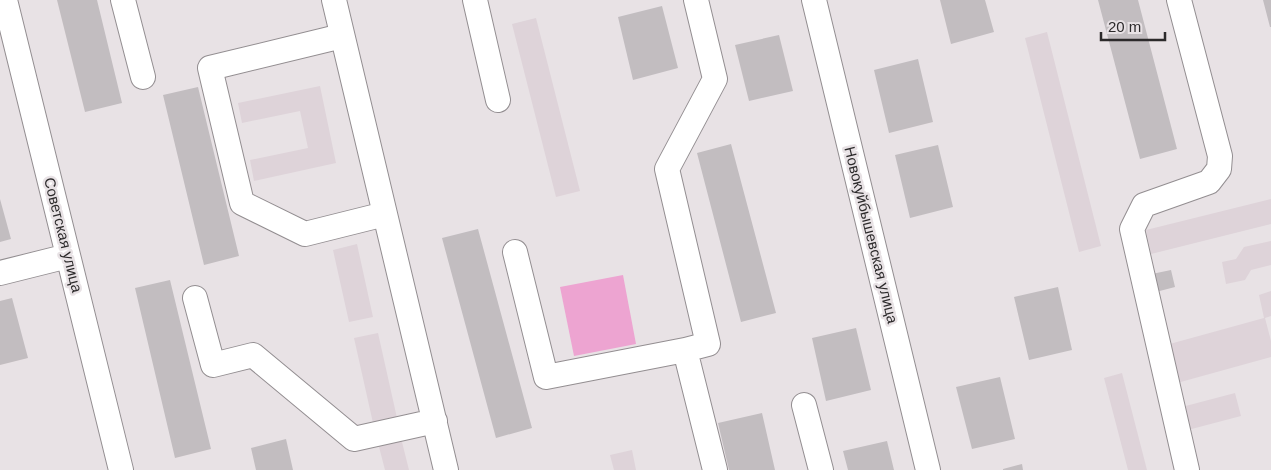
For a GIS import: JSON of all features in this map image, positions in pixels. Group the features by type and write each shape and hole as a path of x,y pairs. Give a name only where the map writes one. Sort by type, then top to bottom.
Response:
{"street":[{"name":"Советская улица","path":"5,0 121,470"},
{"path":"123,0 143,77"},
{"path":"334,0 446,470"},
{"path":"475,0 498,100"},
{"path":"515,252 546,377 708,344 667,169 715,79 696,0"},
{"name":"Новокуйбышевская улица","path":"814,0 928,470"},
{"path":"1179,0 1220,156 1219,169 1209,182 1144,205 1132,229 1187,470"},
{"path":"342,36 210,68 242,203 305,234 385,214"},
{"path":"0,273 68,256"},
{"path":"196,298 213,365 253,355 354,439 435,421"},
{"path":"685,350 715,470"},
{"path":"804,405 821,470"}],"shaded area":[{"path":"536,18 580,191 556,197 512,24"},
{"path":"1047,32 1101,246 1079,252 1025,38"},
{"path":"320,86 336,163 254,181 250,160 308,148 300,111 242,123 238,103"},
{"path":"1271,199 1271,224 1151,254 1146,230"},
{"path":"1271,241 1271,265 1251,270 1245,280 1226,284 1222,262 1236,259 1244,247"},
{"path":"357,244 373,317 349,322 333,250"},
{"path":"623,275 636,344 574,356 560,287"},
{"path":"1271,291 1271,316 1265,318 1271,341 1271,357 1177,383 1166,345 1264,318 1259,295"},
{"path":"378,333 397,418 373,423 354,338"},
{"path":"1122,373 1147,470 1128,470 1104,378"},
{"path":"1235,393 1241,416 1184,431 1178,408"},
{"path":"401,438 409,470 385,470 378,443"},
{"path":"632,450 636,470 614,470 610,455"}],"building":[{"path":"57,0 97,0 122,103 85,112"},
{"path":"940,0 985,0 994,32 951,44"},
{"path":"1098,0 1138,0 1177,149 1140,159"},
{"path":"1263,0 1271,0 1271,27 1270,27"},
{"path":"662,6 678,68 633,80 618,17"},
{"path":"779,35 793,91 749,101 735,45"},
{"path":"918,59 933,122 889,133 874,70"},
{"path":"198,87 239,256 204,265 163,95"},
{"path":"731,144 776,313 741,322 697,153"},
{"path":"938,145 953,207 910,218 895,155"},
{"path":"0,199 11,239 0,242"},
{"path":"478,229 532,428 496,438 442,238"},
{"path":"1171,270 1175,287 1152,293 1147,275"},
{"path":"170,280 211,449 175,458 135,288"},
{"path":"1058,287 1072,350 1029,360 1014,297"},
{"path":"12,298 28,358 0,365 0,301"},
{"path":"856,328 871,390 826,401 812,338"},
{"path":"1000,377 1015,439 972,449 956,387"},
{"path":"762,413 775,470 729,470 718,423"},
{"path":"286,439 293,470 256,470 251,448"},
{"path":"887,441 894,470 848,470 843,451"},
{"path":"1022,464 1023,470 1003,470 1003,469"}]}
